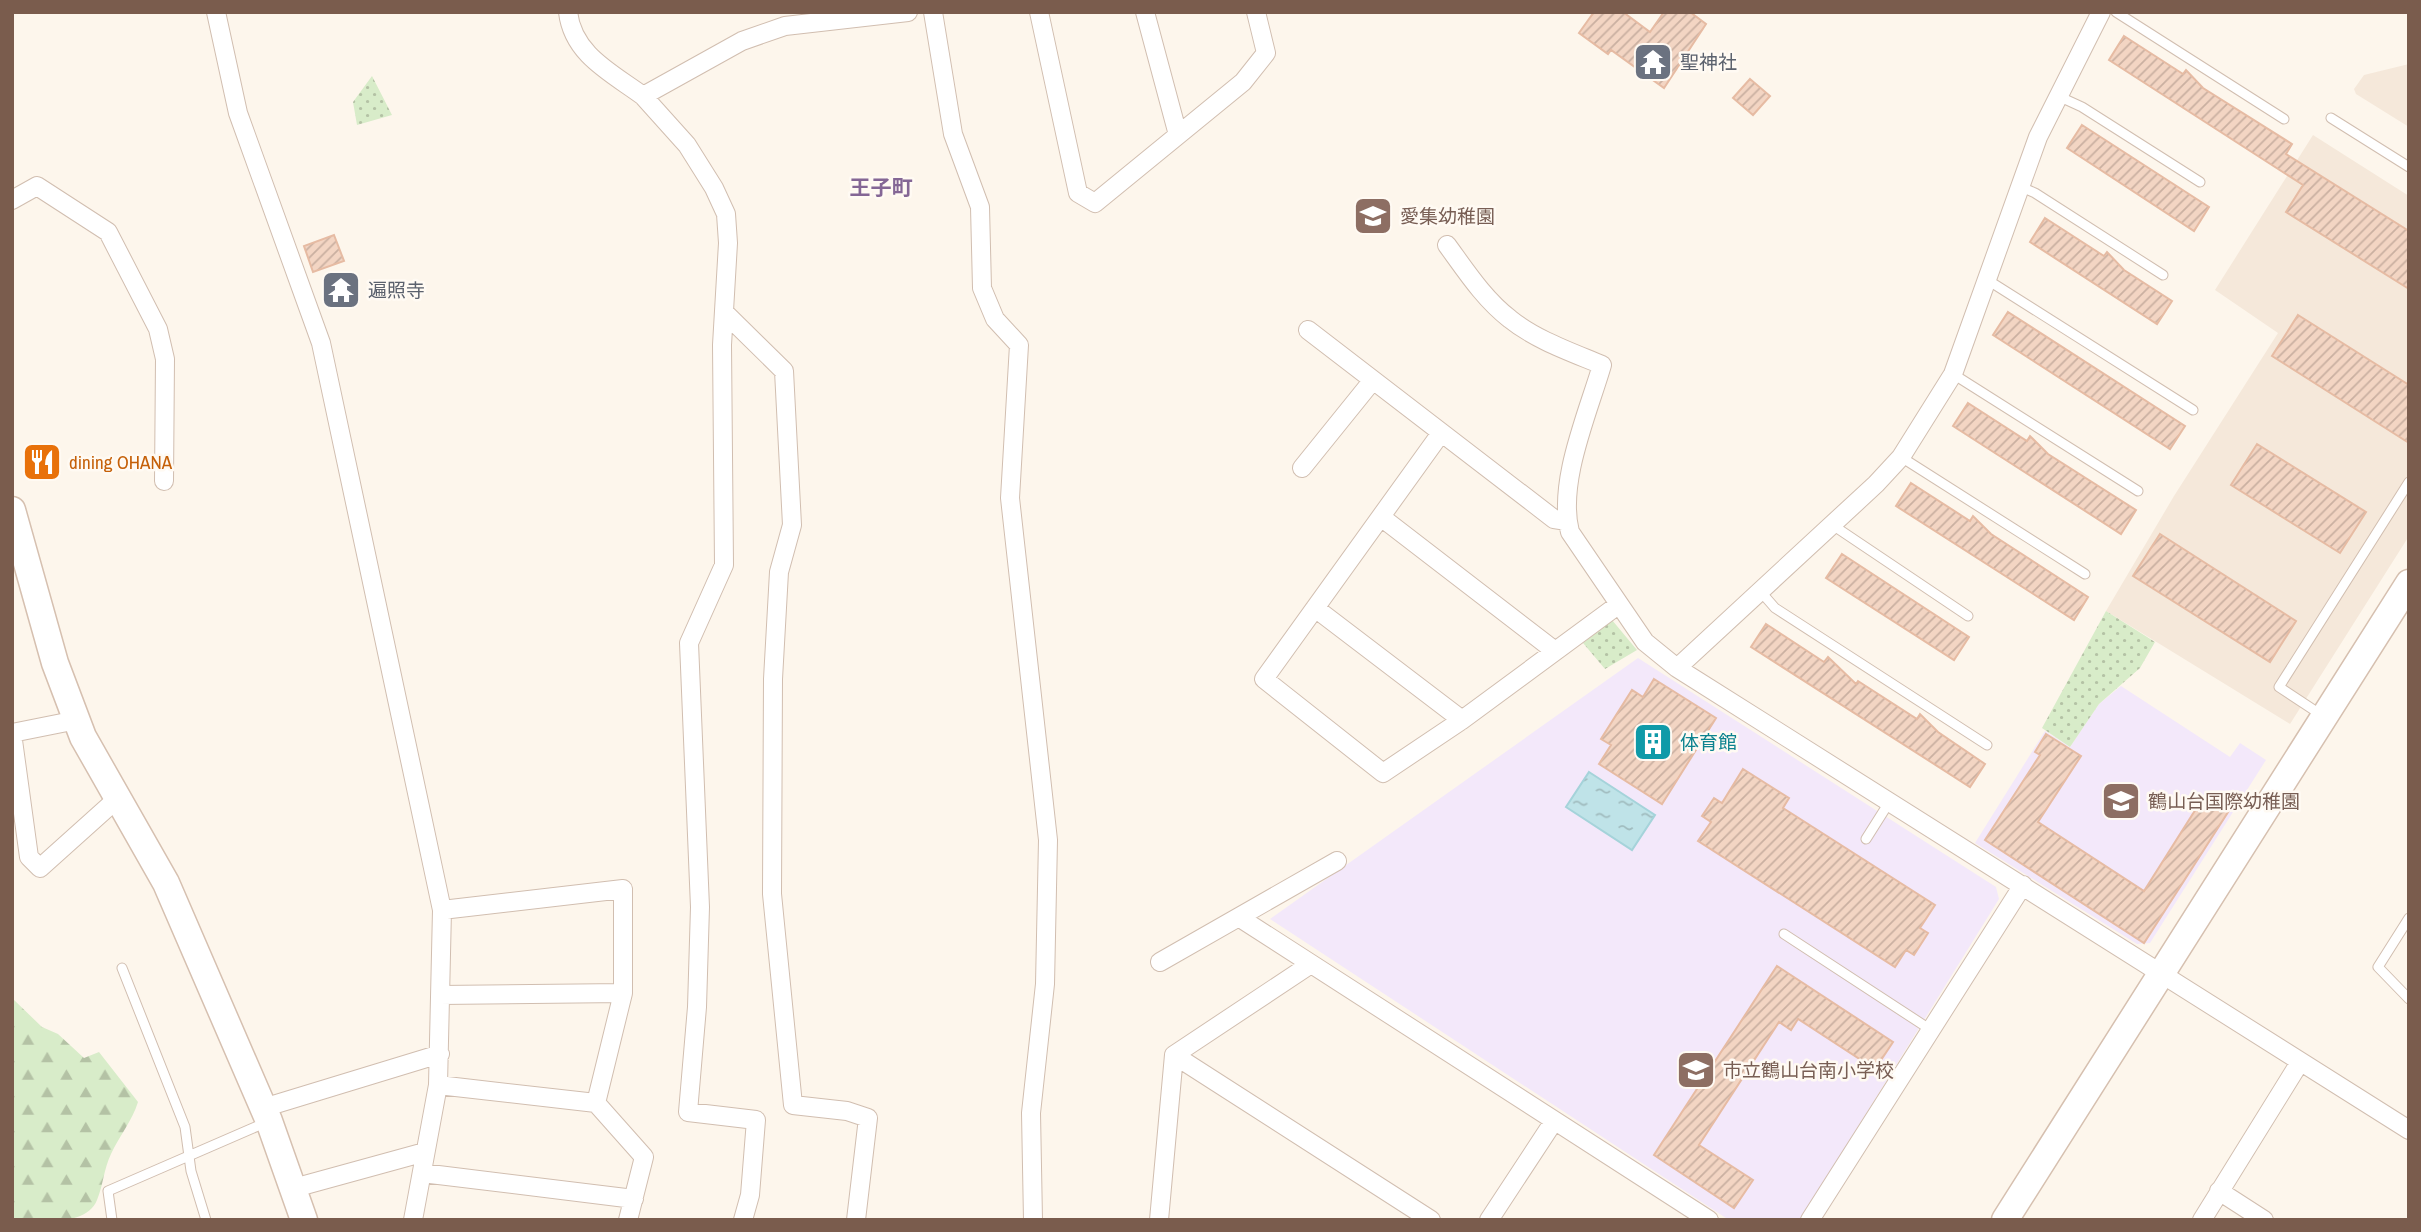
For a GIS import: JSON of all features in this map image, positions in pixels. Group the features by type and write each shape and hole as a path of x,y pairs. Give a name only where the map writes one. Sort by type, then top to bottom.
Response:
{"street":[{"path":"216,12 237,113 321,343 442,910 438,1086 413,1220"},
{"path":"568,12 569,24 581,49 643,96 687,145 726,214 726,314 722,345 724,565 689,643 700,907 697,1007 688,1112 756,1120 751,1195 743,1220"},
{"path":"643,96 742,41 785,26 908,12"},
{"path":"933,12 953,134 980,207 982,288 995,318 1019,345 1010,498 1048,840 1045,984 1031,1113 1033,1220"},
{"path":"1039,12 1077,193 1095,203 1243,82 1266,53 1256,12"},
{"path":"1145,12 1178,135"},
{"path":"1677,668 1834,526 1901,457 1953,374 2019,186 2058,96 2101,12"},
{"path":"12,200 37,186 108,232 125,262 158,329 165,359 164,481"},
{"path":"1447,245 1483,294 1511,320 1546,341 1602,365 1569,485 1567,521 1570,532 1645,642 1677,668 2409,1130"},
{"path":"726,314 784,371 792,526 779,572 777,599 773,679 772,894 793,1105 847,1111 868,1118 856,1220"},
{"path":"1308,330 1554,519 1567,521"},
{"path":"1303,468 1373,380"},
{"path":"1441,433 1264,679 1383,773 1462,720 1618,606"},
{"path":"12,510 55,663 77,720 166,883 266,1115 304,1220"},
{"path":"1381,517 1555,651"},
{"path":"2005,1220 2409,583"},
{"path":"1315,608 1462,720"},
{"path":"77,720 12,733 29,857 40,868 118,798"},
{"path":"1160,962 1336,861"},
{"path":"1810,1220 2023,885"},
{"path":"442,910 623,890 623,993 596,1103"},
{"path":"1240,918 1709,1220"},
{"path":"1174,1055 1311,964"},
{"path":"440,995 623,993"},
{"path":"266,1115 440,1054"},
{"path":"1159,1220 1174,1055"},
{"path":"1174,1055 1431,1220"},
{"path":"2202,1220 2301,1062"},
{"path":"438,1086 596,1103 644,1157 628,1220"},
{"path":"1493,1218 1554,1121"},
{"path":"294,1188 425,1152"},
{"path":"422,1172 634,1199"},
{"path":"2219,1191 2264,1220"}],"lane":[{"path":"2116,12 2284,119"},
{"path":"2058,96 2082,107 2200,182"},
{"path":"2331,118 2409,167"},
{"path":"2019,186 2035,193 2163,275"},
{"path":"1986,279 2193,410"},
{"path":"1953,374 2138,491"},
{"path":"1901,457 2085,574"},
{"path":"2324,716 2279,687 2409,482"},
{"path":"1834,526 1968,616"},
{"path":"1761,592 1775,608 1987,745"},
{"path":"1866,839 1890,801"},
{"path":"2409,918 2378,967 2409,999"},
{"path":"1784,934 1931,1030"},
{"path":"122,968 185,1127 189,1156 206,1220"},
{"path":"112,1220 108,1191 189,1156 266,1115"}],"shaded area":[{"path":"2409,64 2409,127 2356,94 2354,89 2364,75"},
{"path":"2313,135 2409,196 2409,536 2290,724 2106,611 2174,496 2278,333 2215,290"},
{"name":"市立鶴山台南小学校","path":"1638,658 1996,887 1999,899 1800,1220 1729,1220 1270,919"},
{"name":"鶴山台国際幼稚園","path":"2121,686 2230,757 2240,743 2266,760 2150,943 2137,944 1975,843 2045,731 2070,747 2099,704"}],"green space":[{"path":"372,76 392,115 357,125 353,102"},
{"path":"2106,611 2155,642 2140,668 2099,704 2070,747 2042,728"},
{"path":"1612,620 1637,650 1605,669 1583,643"},
{"path":"13,999 42,1027 58,1034 84,1058 99,1052 138,1102 114,1147 97,1200 91,1209 72,1219 12,1220"}],"water":[{"path":"1589,772 1655,815 1632,850 1566,807"}],"building":[{"path":"1594,12 1623,12 1650,32 1664,12 1690,12 1706,24 1664,88 1611,50 1608,54 1579,33"},
{"path":"2124,36 2183,74 2186,70 2203,88 2292,144 2286,154 2409,231 2409,289 2286,212 2303,185 2109,60"},
{"path":"1750,79 1770,96 1753,115 1733,98"},
{"path":"2082,125 2209,207 2194,231 2067,148"},
{"path":"2045,218 2104,256 2107,252 2124,270 2172,301 2157,324 2030,242"},
{"path":"334,235 344,261 313,272 304,246"},
{"path":"2008,312 2185,426 2170,449 1993,335"},
{"path":"2298,315 2409,385 2409,443 2272,356"},
{"path":"1968,403 2027,441 2030,436 2048,454 2136,510 2121,534 1953,426"},
{"path":"2257,444 2366,512 2340,553 2231,485"},
{"path":"1911,483 1970,521 1973,516 1991,534 2088,597 2074,620 1896,506"},
{"path":"2160,534 2296,621 2270,662 2133,576"},
{"path":"1842,554 1969,637 1954,660 1826,578"},
{"path":"1766,624 1824,662 1828,657 1856,684 1858,681 1917,719 1920,714 1938,732 1985,764 1970,787 1751,647"},
{"name":"体育館","path":"1654,679 1716,718 1662,804 1599,764 1611,745 1601,739 1632,690 1643,697"},
{"path":"2046,734 2081,756 2038,822 2144,891 2201,801 2204,803 2209,796 2230,809 2144,943 1985,840 2040,755 2035,752"},
{"path":"1743,769 1789,798 1783,808 1935,905 1920,928 1928,933 1914,955 1906,950 1895,967 1698,841 1711,822 1702,816 1714,798 1722,803"},
{"path":"1777,966 1893,1042 1875,1069 1798,1019 1791,1030 1779,1022 1699,1145 1753,1180 1734,1208 1654,1155"}],"place":[{"name":"聖神社","path":"1653,62"},
{"name":"愛集幼稚園","path":"1373,216"},
{"name":"遍照寺","path":"341,290"},
{"name":"dining OHANA","path":"42,462"},
{"name":"体育館","path":"1653,742"},
{"name":"鶴山台国際幼稚園","path":"2121,801"},
{"name":"市立鶴山台南小学校","path":"1696,1070"}],"district":[{"name":"王子町","path":"881,187"}]}
